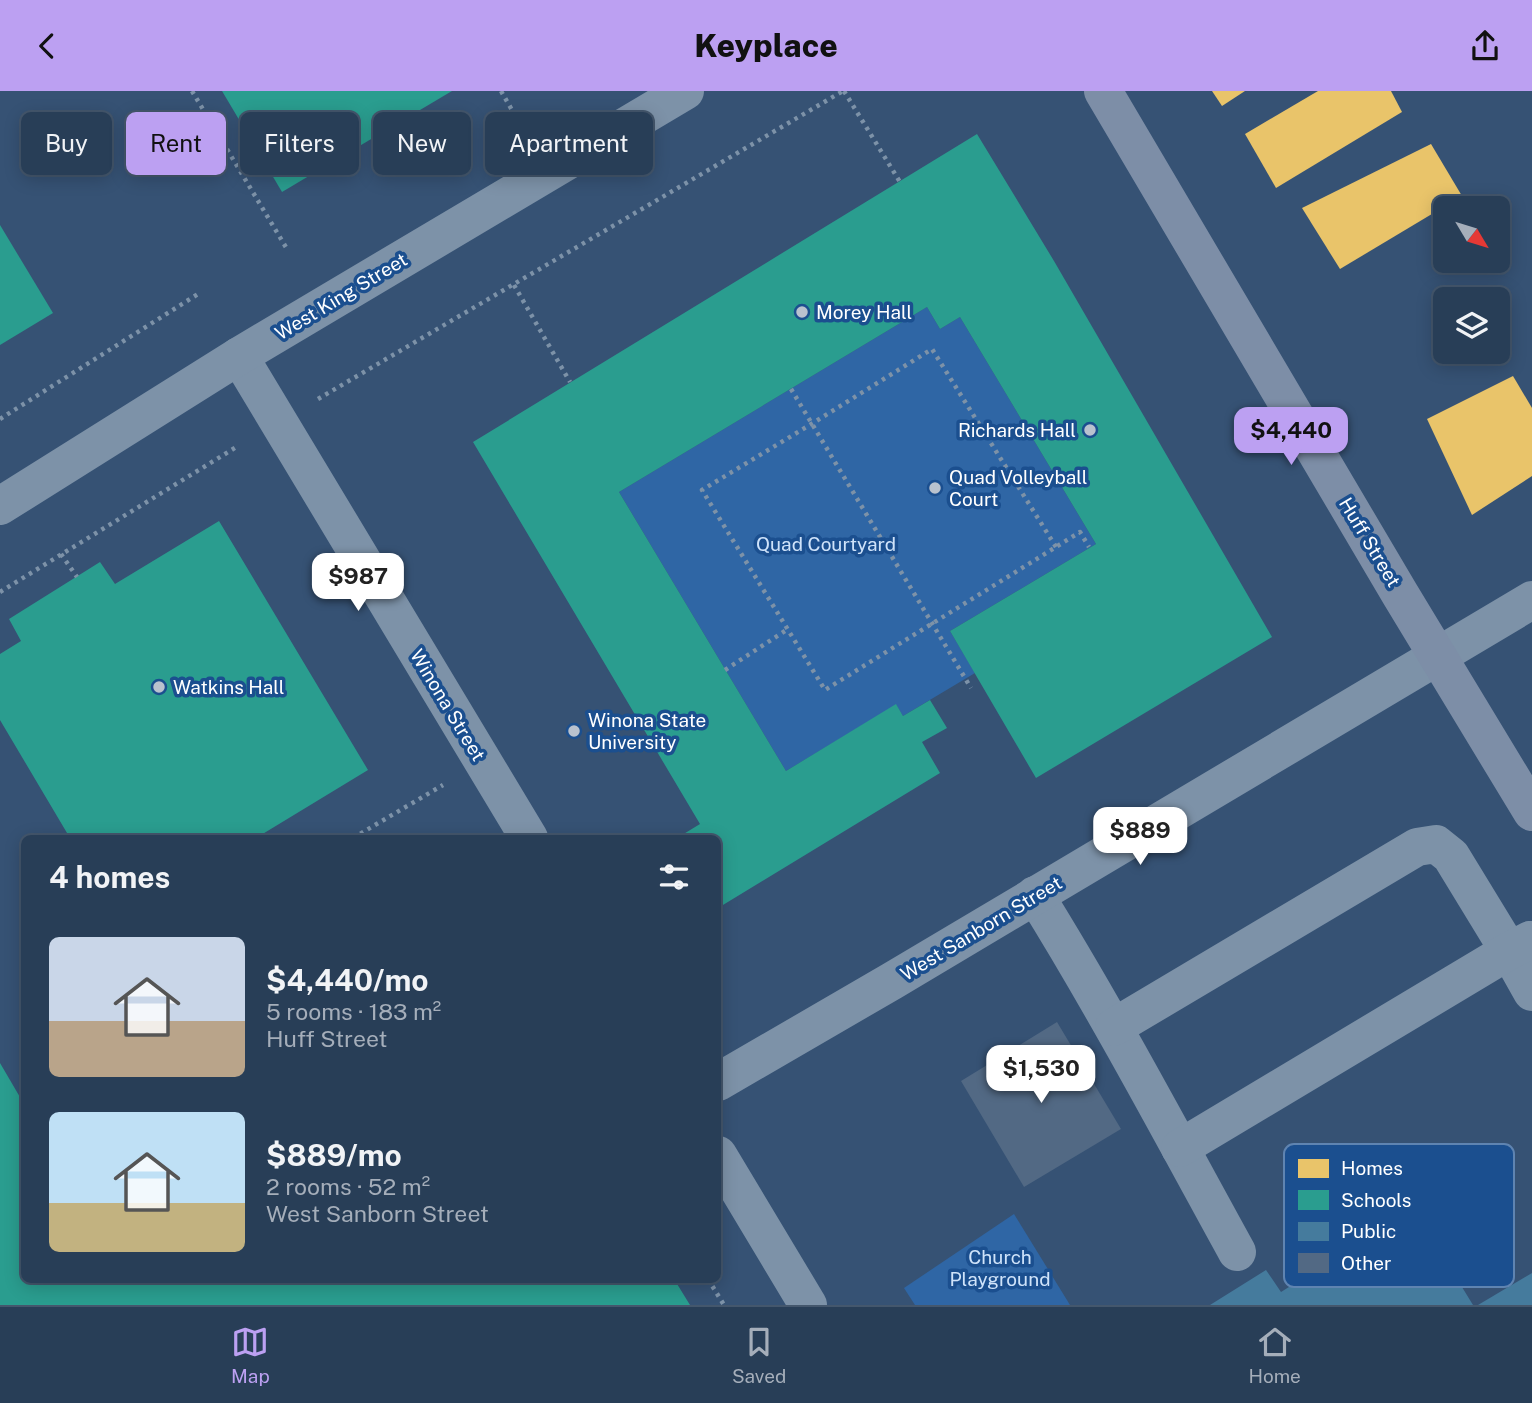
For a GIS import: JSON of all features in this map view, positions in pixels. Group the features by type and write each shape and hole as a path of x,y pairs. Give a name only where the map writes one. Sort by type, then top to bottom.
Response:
{"main road":[{"name":"Huff Street","path":"1103,91 1532,812"}],"street":[{"name":"West King Street","path":"0,506 239,356 685,91"},
{"name":"Winona Street","path":"239,356 527,835"},
{"name":"West Sanborn Street","path":"721,1079 892,981 1532,600"},
{"path":"1114,1027 1417,847 1436,844 1451,856 1521,945 1532,992"},
{"path":"1035,895 1114,1027 1237,1252"},
{"path":"1180,1148 1521,945"},
{"path":"721,1160 808,1305"}],"path":[{"path":"192,91 286,249"},
{"path":"501,91 513,112"},
{"path":"0,591 278,422 844,91 900,182"},
{"path":"514,285 570,381"},
{"path":"0,419 198,294"},
{"path":"1056,547 932,349 702,490 825,690 1056,547 1080,531 1089,547"},
{"path":"791,389 971,688"},
{"path":"61,554 77,577"},
{"path":"725,670 788,629"},
{"path":"358,835 483,762"},
{"path":"710,1283 724,1305"}],"green space":[{"name":"Quad Courtyard","path":"927,307 940,329 960,317 1096,544 950,631 975,673 903,716 896,705 786,771 619,492"},
{"name":"Church Playground","path":"1014,1214 1070,1305 915,1305 904,1288"}],"building: Homes":[{"path":"1212,91 1245,91 1222,106"},
{"path":"1318,91 1391,91 1402,112 1276,188 1245,134"},
{"path":"1431,144 1462,196 1433,196 1433,213 1340,269 1302,208"},
{"path":"1513,376 1532,408 1532,476 1472,515 1427,419"}],"building: Schools":[{"path":"222,91 452,91 417,112 373,112 373,138 359,146 359,112 240,112 240,121"},
{"path":"977,134 1054,261 1272,637 1036,778 950,631 1096,544 960,317 940,329 927,307 619,492 786,771 896,704 903,716 930,700 947,728 922,742 940,773 721,906 721,835 682,835 700,824 473,442"},
{"path":"272,175 311,175 282,192"},
{"path":"0,225 53,313 0,345"},
{"name":"Watkins Hall","path":"219,521 368,770 261,835 68,835 0,720 0,654 21,641 9,619 100,562 115,584"},
{"path":"0,1063 21,1099 21,1283 676,1283 690,1305 0,1305"}],"building: Public":[{"path":"1266,1270 1281,1292 1289,1287 1462,1287 1473,1305 1210,1305"},
{"path":"1532,1273 1532,1305 1478,1305 1508,1287 1514,1287 1514,1284"}],"building: Other":[{"path":"1057,1022 1121,1129 1024,1187 961,1081"}],"place":[{"name":"Morey Hall","path":"802,312"},
{"name":"Richards Hall","path":"1090,430"},
{"name":"Quad Volleyball Court","path":"935,488"},
{"name":"Watkins Hall","path":"159,687"},
{"name":"Winona State University","path":"574,731"}]}
